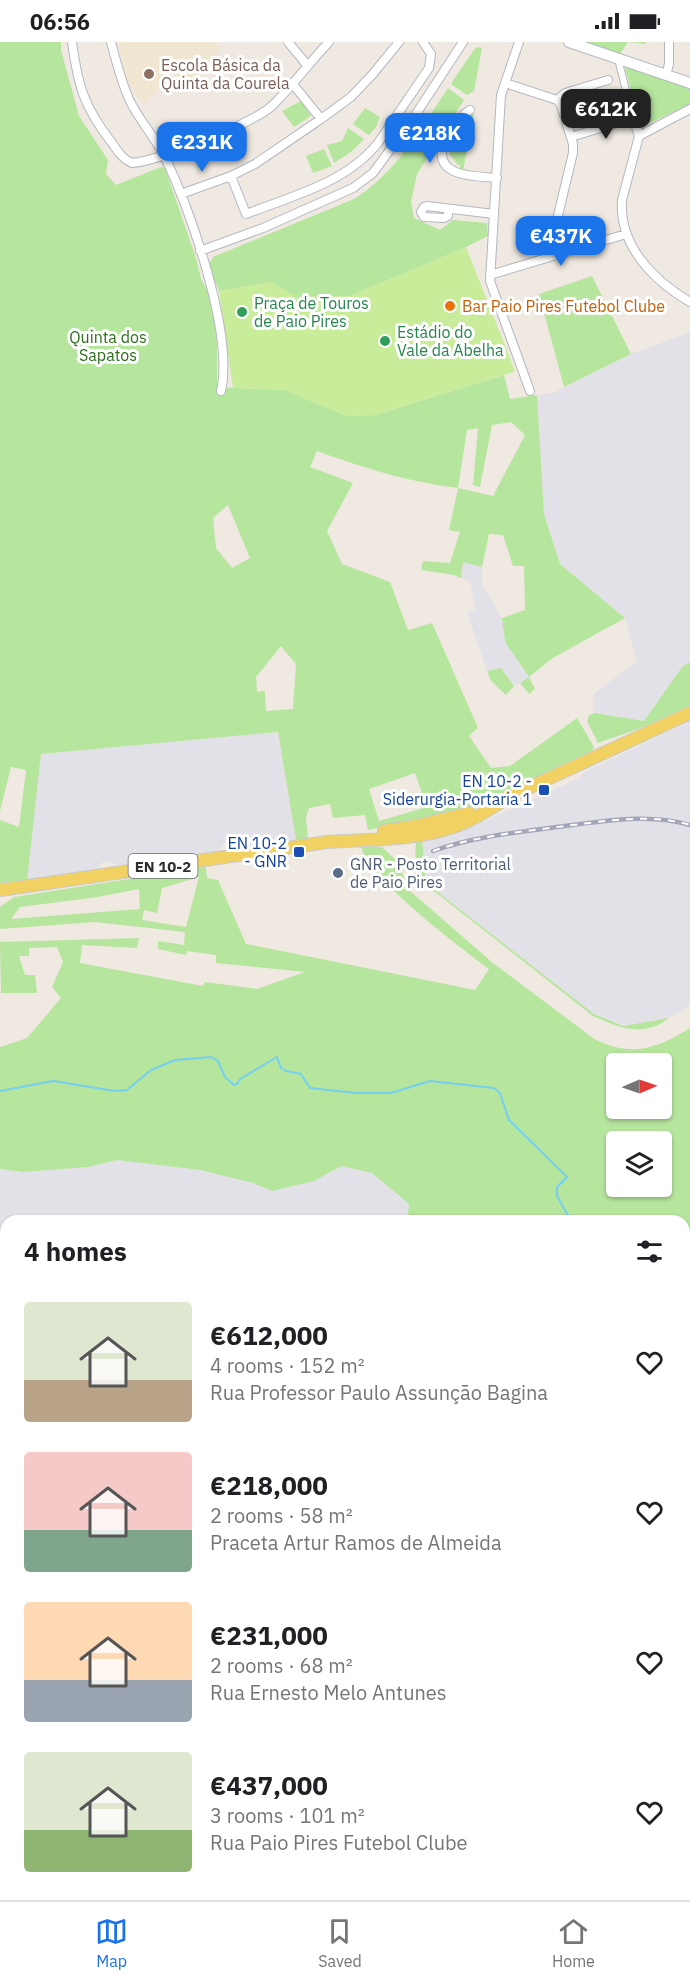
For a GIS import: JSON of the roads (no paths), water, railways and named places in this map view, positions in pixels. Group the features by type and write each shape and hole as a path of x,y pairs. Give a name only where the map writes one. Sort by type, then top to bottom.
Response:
{"main road":[{"name":"EN 10-2","path":"0,890 327,842 460,816 507,798 690,712"}],"street":[{"path":"72,42 84,101 96,122 122,156 134,163 164,155 257,117 272,106 329,42"},
{"path":"111,42 129,99 164,155 181,194 200,251 219,323 223,354 221,391"},
{"path":"288,42 307,65"},
{"path":"181,194 231,176 255,164 321,119 351,97 399,42"},
{"path":"231,176 246,214 336,178 353,168 369,155 429,68 431,54 423,42"},
{"path":"200,251 263,228 344,192 373,173 414,117 463,42"},
{"path":"519,42 501,95 490,274 492,289 530,391"},
{"path":"569,42 690,83"},
{"path":"666,75 669,64 669,42"},
{"path":"618,58 639,136 622,200 621,211 626,234 639,260 690,302"},
{"path":"558,100 566,93 608,80"},
{"path":"505,82 558,100 571,137 573,153 548,257"},
{"path":"292,83 321,119"},
{"path":"639,136 690,109"},
{"path":"470,110 464,114 443,145 444,163 455,173 497,178"},
{"path":"571,137 633,118"},
{"path":"448,210 494,214"},
{"path":"490,274 626,234"}],"waterway":[{"path":"0,1091 53,1081 115,1091 127,1090 151,1070 175,1060 211,1057 218,1061 225,1077 234,1085 277,1057 281,1068 301,1074 310,1088 356,1093 391,1093 430,1081 494,1088 500,1093 509,1120 567,1177 557,1187 557,1196 568,1215"}],"railway":[{"path":"433,851 498,835 612,820 659,819 690,825"}],"place":[{"name":"Escola Básica da Quinta da Courela","path":"149,74"},
{"name":"Bar Paio Pires Futebol Clube","path":"450,306"},
{"name":"Praça de Touros de Paio Pires","path":"242,312"},
{"name":"Estádio do Vale da Abelha","path":"385,341"},
{"name":"EN 10-2 - Siderurgia-Portaria 1","path":"544,790"},
{"name":"EN 10-2 - GNR","path":"299,852"},
{"name":"GNR - Posto Territorial de Paio Pires","path":"338,873"}],"park label":[{"name":"Quinta dos Sapatos","path":"108,346"}]}
